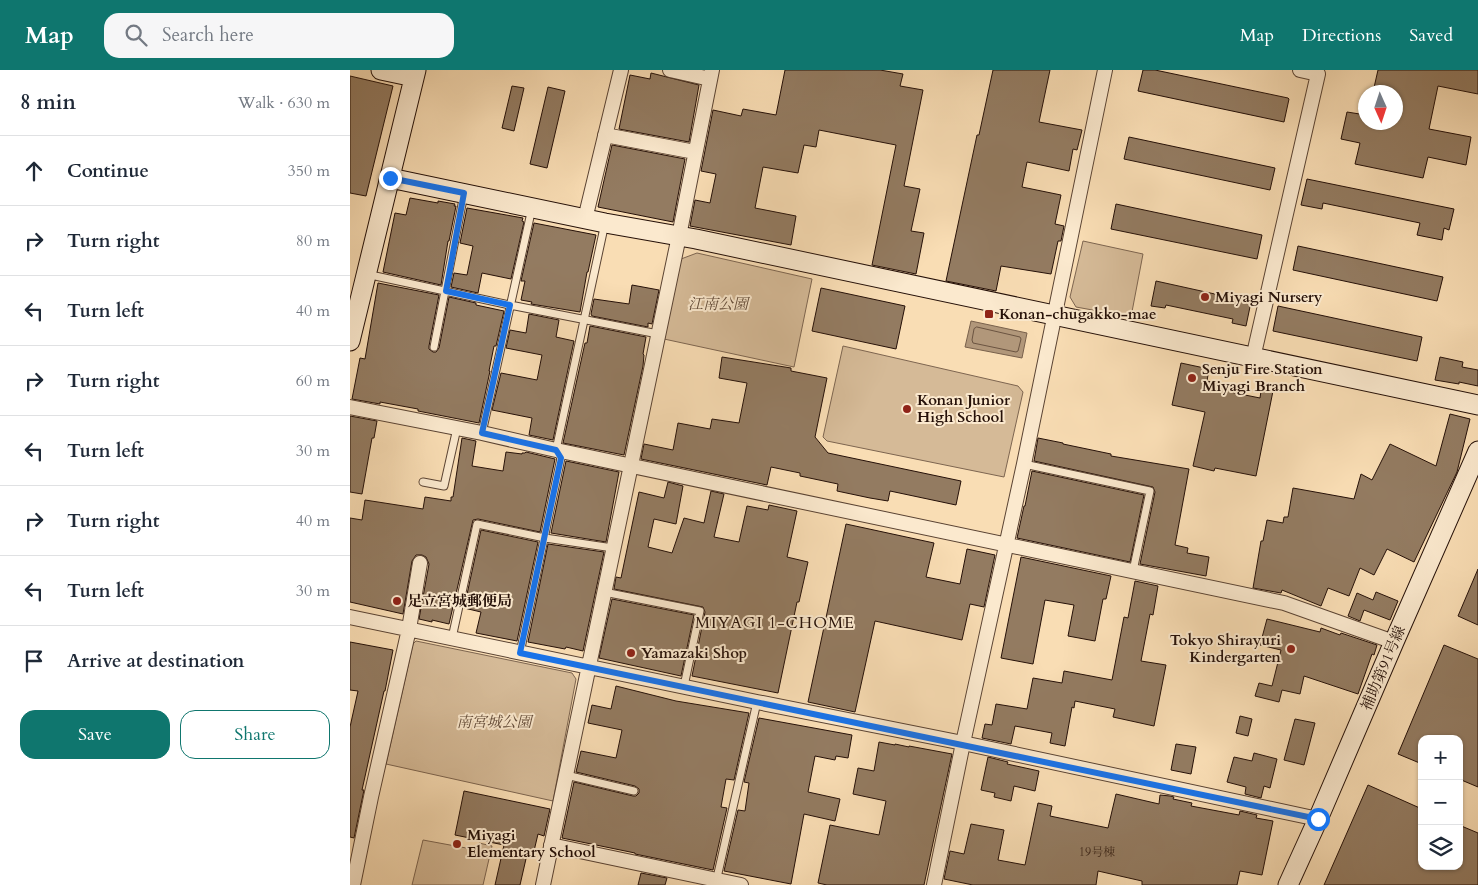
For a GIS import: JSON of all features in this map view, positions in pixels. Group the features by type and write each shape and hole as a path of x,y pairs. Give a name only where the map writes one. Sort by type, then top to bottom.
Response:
{"street":[{"path":"351,332 415,74 382,70"},
{"path":"585,219 621,70"},
{"path":"543,885 679,236 711,74 670,70"},
{"path":"934,885 1024,464 1105,70"},
{"path":"1253,358 1318,74 1300,70"},
{"path":"605,135 695,152"},
{"path":"390,178 585,219 679,236 1478,405"},
{"path":"350,406 1284,603 1394,642"},
{"name":"補助第91号線","path":"1288,885 1478,452"},
{"path":"353,885 409,629 420,563"},
{"path":"350,617 963,743 1318,819"},
{"path":"551,845 716,882 741,885"}],"lane":[{"path":"434,347 464,193"},
{"path":"482,433 532,208"},
{"path":"520,653 561,458 556,450 605,223"},
{"path":"366,274 658,334"},
{"path":"423,482 444,486 456,428"},
{"path":"1024,464 1150,491 1133,571"},
{"path":"452,638 477,524 545,538 613,548"},
{"path":"604,592 700,611 684,686"},
{"path":"716,882 757,702"},
{"path":"565,774 634,791"}],"green space":[{"path":"1083,241 1143,254 1131,317 1076,307 1070,297"},
{"name":"江南公園","path":"697,253 812,279 794,367 664,339 681,259"},
{"path":"843,346 1018,386 1023,392 1004,477 827,441 823,437"},
{"name":"南宮城公園","path":"416,641 572,673 576,679 553,801 386,764 413,644"},
{"path":"423,840 477,850 479,843 492,846 483,885 412,885"}],"water":[{"path":"971,321 1027,333 1022,358 965,347"}],"building":[{"path":"785,70 880,70 903,74 900,86 923,90 904,186 920,189 911,231 924,233 916,274 872,265 896,145 819,130 816,147 804,145 798,173 763,167 755,208 796,216 791,245 690,226 695,200 710,203 716,174 701,171 713,110 741,116 743,109 776,115"},
{"path":"993,70 1050,70 1039,122 1082,130 1077,150 1073,149 1069,171 1027,162 1022,187 1061,195 1055,224 1064,226 1061,241 1058,241 1051,274 1001,266 996,291 946,281"},
{"path":"1143,70 1155,70 1288,98 1284,122 1138,91"},
{"path":"1378,70 1478,70 1478,94 1438,86 1429,129 1471,137 1466,165 1428,157 1423,178 1355,164 1360,143 1341,139 1347,112 1358,114 1358,130 1403,130 1403,85 1375,85"},
{"path":"651,73 699,85 689,142 619,129 630,75 650,79"},
{"path":"350,76 393,86 366,196 350,193"},
{"path":"512,86 524,88 514,131 502,128"},
{"path":"548,87 565,91 547,168 530,164"},
{"path":"1129,137 1275,168 1270,190 1124,159"},
{"path":"612,145 685,159 673,222 598,207"},
{"path":"1307,179 1454,209 1449,230 1444,228 1442,240 1417,235 1420,223 1323,203 1322,209 1301,205"},
{"path":"410,198 438,203 438,201 455,204 454,206 456,206 441,285 383,272 395,213 406,215"},
{"path":"1116,204 1262,235 1257,259 1111,229"},
{"path":"467,208 523,218 522,221 524,222 511,279 482,273 478,293 451,287 454,273 467,275 473,246 460,243"},
{"path":"534,223 596,235 580,312 531,304 532,302 521,300 525,281 521,281"},
{"path":"1298,246 1443,277 1437,301 1293,270"},
{"path":"1156,281 1251,302 1246,326 1232,323 1233,319 1166,305 1165,308 1151,306"},
{"path":"378,283 439,295 429,346 429,349 433,352 436,352 439,348 449,297 504,311 496,346 494,346 479,423 418,411 418,409 352,399 360,358 365,359"},
{"path":"632,285 659,290 652,324 648,323 648,327 592,316 594,299 629,304"},
{"path":"821,288 905,306 896,349 812,331"},
{"path":"1278,306 1422,337 1417,361 1273,331"},
{"path":"529,314 559,320 556,337 574,341 553,440 529,435 532,418 492,410 501,373 537,380 542,355 506,348 510,330 526,333"},
{"path":"590,326 646,337 643,366 624,455 563,443"},
{"path":"722,357 791,368 791,371 827,378 815,437 828,453 961,481 956,505 890,491 888,501 870,498 837,491 838,484 800,476 800,473 771,467 767,485 641,459 644,444 673,450 678,423 710,429 712,419 739,423 747,383 719,378"},
{"path":"1440,357 1463,362 1462,367 1478,370 1478,386 1435,380"},
{"path":"1181,363 1209,369 1207,381 1231,387 1230,392 1260,398 1262,384 1274,386 1256,476 1215,468 1214,471 1193,466 1205,412 1172,405"},
{"path":"1450,414 1470,419 1457,472 1414,562 1387,549 1374,575 1360,568 1349,596 1328,588 1321,606 1282,590 1281,593 1253,588 1261,541 1263,541 1267,520 1283,523 1284,517 1288,517 1293,488 1354,499 1361,474 1372,480 1390,444 1436,466"},
{"path":"350,416 377,421 362,494 350,492"},
{"path":"462,438 476,441 472,466 503,471 506,452 522,454 526,452 555,459 540,532 478,519 473,520 449,624 419,619 429,564 426,557 422,555 416,555 412,561 403,614 350,602 350,518 362,520 365,500 423,509 425,497 451,501"},
{"path":"1038,438 1111,454 1111,456 1189,469 1175,545 1188,548 1187,553 1209,557 1206,576 1140,564 1155,492 1153,487 1034,461"},
{"path":"566,461 619,472 606,542 551,533"},
{"path":"1032,471 1144,495 1130,562 1017,538"},
{"path":"668,482 683,486 676,524 654,519 648,547 672,553 684,518 704,523 711,491 724,494 714,537 739,542 747,506 768,510 769,505 797,511 787,557 808,562 799,602 797,602 778,693 692,676 705,612 703,607 614,589 616,577 621,578 639,492 664,498"},
{"path":"846,524 934,543 926,577 960,584 967,549 995,555 984,607 970,604 962,640 875,621 855,712 808,702"},
{"path":"481,530 538,542 517,641 476,633 481,612 464,608"},
{"path":"548,544 604,552 583,651 528,642"},
{"path":"1021,557 1111,576 1106,599 1103,599 1095,641 1068,636 1074,605 1045,600 1033,664 1001,658"},
{"path":"1478,569 1478,625 1458,616"},
{"path":"1135,581 1158,586 1153,615 1150,614 1141,661 1166,665 1154,726 1113,717 1115,709 1075,701 1074,708 1072,707 1065,746 1050,743 1052,733 1015,726 1011,744 982,738 985,724 992,725 996,704 1027,709 1033,678 1062,683 1064,671 1112,680 1124,617 1128,618"},
{"path":"1376,592 1398,601 1390,620 1364,610 1360,621 1348,616 1357,593 1373,600"},
{"path":"612,599 694,615 681,676 599,658"},
{"path":"1267,619 1320,632 1321,628 1377,645 1358,694 1304,676 1300,694 1282,690 1279,702 1255,696 1259,683 1272,686 1281,650 1260,645"},
{"path":"350,642 393,650 362,790 364,790 354,838 350,837 350,727 358,691 350,690"},
{"path":"1444,645 1478,659 1478,787 1463,781 1463,735 1418,735 1418,762 1398,754"},
{"path":"616,686 676,701 749,713 734,780 726,779 721,807 727,808 713,870 562,838 574,782 633,796 639,793 639,789 635,786 576,772 581,751 616,758 622,730 588,723 592,705 611,709"},
{"path":"1240,716 1252,719 1248,736 1236,733"},
{"path":"759,718 852,735 848,758 836,756 835,760 815,756 808,792 840,799 835,821 804,814 791,884 724,871 738,810 745,811 749,783 744,782"},
{"path":"1295,719 1315,723 1304,765 1284,760"},
{"path":"879,742 952,754 924,885 827,885 818,883 830,825 879,835 886,801 853,794 858,768 874,771"},
{"path":"1176,744 1196,747 1191,774 1171,770"},
{"path":"1254,753 1277,759 1270,788 1264,786 1261,798 1245,794 1246,787 1227,782 1234,757 1252,761"},
{"path":"988,757 1008,762 1007,764 1039,771 1035,791 1014,786 1011,801 994,797 995,793 981,790"},
{"path":"1368,785 1418,807 1418,870 1463,870 1463,827 1478,833 1478,885 1324,885"},
{"path":"464,791 550,809 544,836 538,834 534,851 528,850 520,885 495,885 504,845 455,835"},
{"path":"1116,794 1159,804 1160,795 1170,796 1174,797 1173,799 1192,803 1191,806 1239,815 1240,811 1257,815 1256,818 1273,821 1262,875 1240,871 1237,885 1142,885 1142,881 1098,871 1096,885 973,885 944,879 950,851 964,854 971,824 1004,830 998,860 1025,865 1038,803 1052,806 1050,816 1108,828"},
{"path":"641,873 667,878 665,885 638,885"}],"place":[{"name":"Miyagi Nursery","path":"1205,297"},
{"name":"Konan-chugakko-mae","path":"989,314"},
{"name":"Senju Fire Station Miyagi Branch","path":"1192,378"},
{"name":"Konan Junior High School","path":"907,409"},
{"name":"足立宮城郵便局","path":"397,601"},
{"name":"Tokyo Shirayuri Kindergarten","path":"1291,649"},
{"name":"Yamazaki Shop","path":"631,653"},
{"name":"Miyagi Elementary School","path":"457,844"}],"district":[{"name":"MIYAGI 1-CHOME","path":"775,623"}],"route":[{"path":"390,178 464,193 446,291 510,305 482,433 556,450 561,458 520,653 963,743 1318,819"}]}
